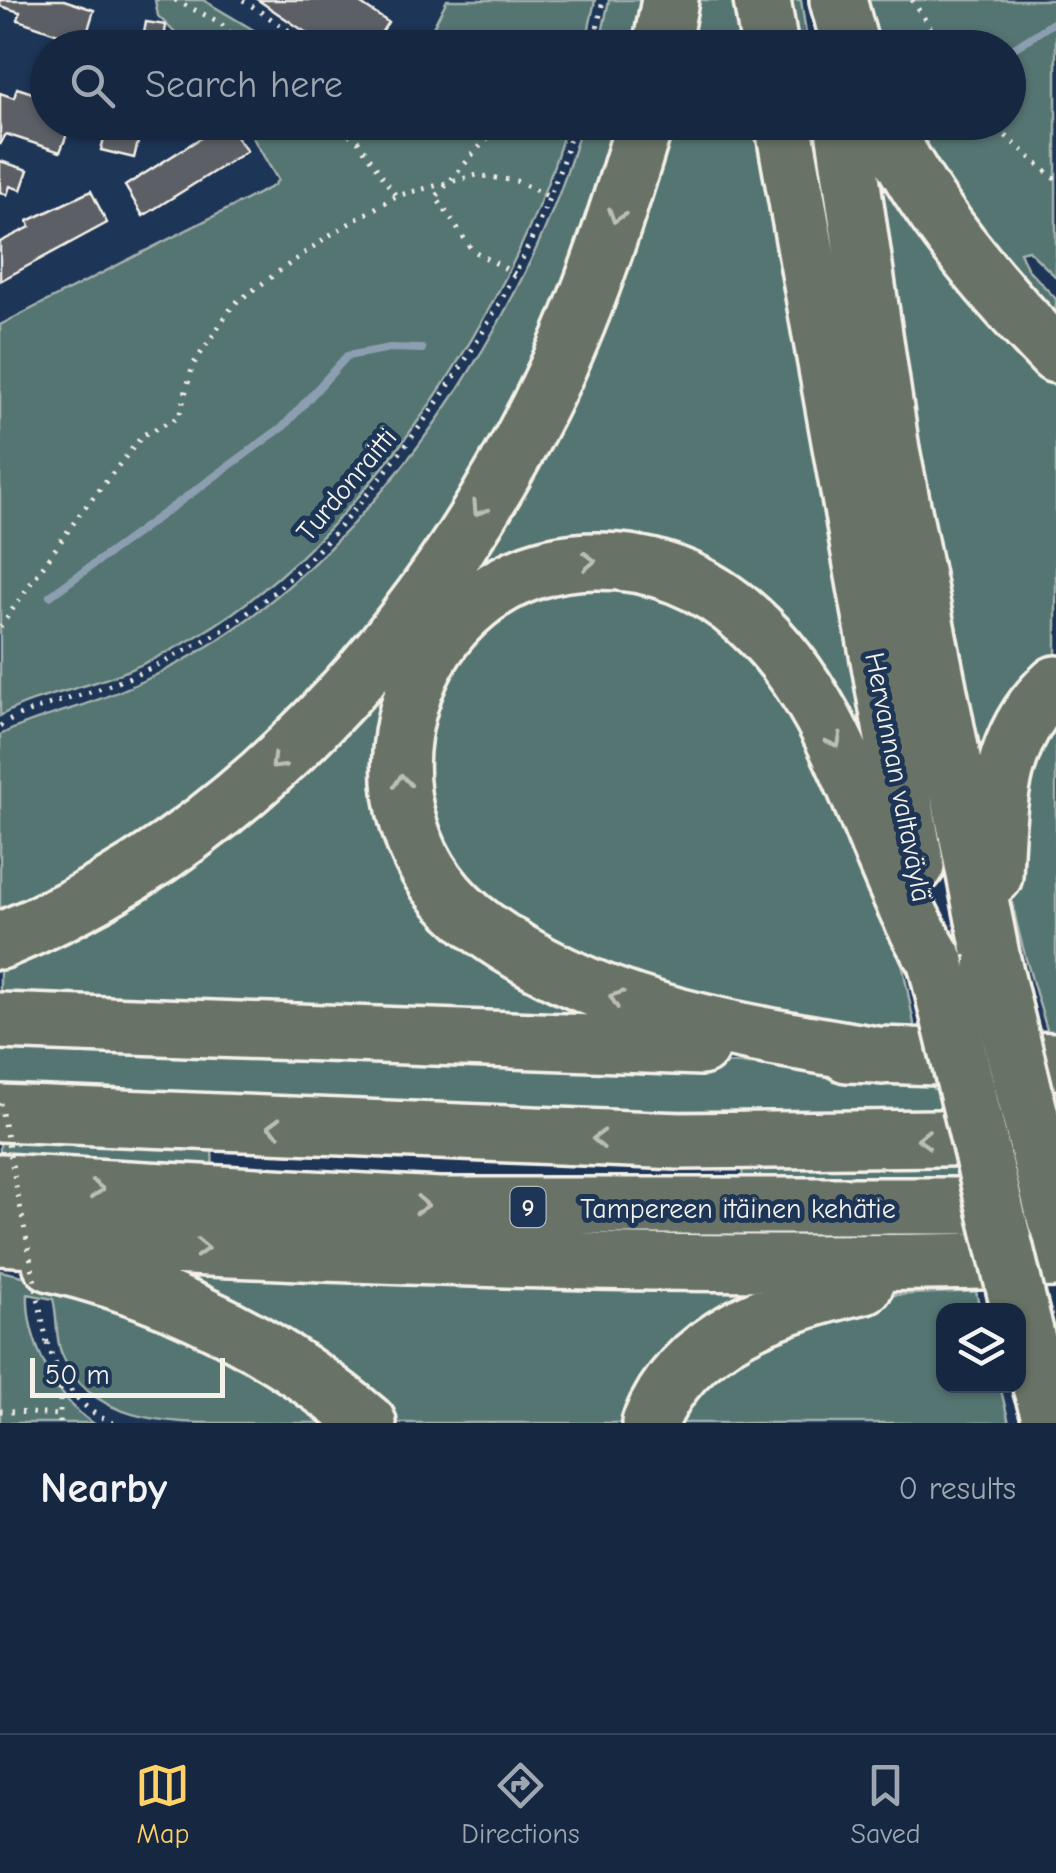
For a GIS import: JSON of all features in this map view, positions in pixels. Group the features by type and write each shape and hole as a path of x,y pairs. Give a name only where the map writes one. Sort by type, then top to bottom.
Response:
{"highway":[{"path":"665,30 670,0"},
{"path":"762,0 767,30"},
{"path":"822,0 827,30"},
{"path":"838,0 846,30"},
{"path":"0,940 98,895 208,822 306,734 376,653 434,580 539,408 584,308 639,140"},
{"name":"Hervannan valtaväylä","path":"786,140 841,463 936,962 1028,1340 1052,1423"},
{"name":"Hervannan valtaväylä","path":"846,140 891,450 991,957 1056,1221"},
{"path":"892,140 924,198 969,261 1056,355"},
{"path":"882,1056 710,1026 651,1011 550,970 480,926 453,902 430,870 404,802 400,767 404,725 431,650 478,598 543,566 579,561 644,564 708,589 748,620 777,651 832,734 881,844 906,914 936,962"},
{"path":"991,957 1000,783 1013,740 1038,699 1056,684"},
{"path":"0,1021 1056,1061"},
{"path":"0,1113 680,1141 1056,1136"},
{"name":"Tampereen itäinen kehätie","path":"0,1182 438,1206 1056,1206"},
{"path":"0,1237 435,1258 1056,1260"},
{"path":"0,1249 132,1286 231,1328 325,1386 368,1423"},
{"path":"650,1423 688,1364 732,1330 796,1300 955,1262"},
{"path":"1028,1340 1028,1423"}],"path":[{"path":"175,0 228,30"},
{"path":"243,0 287,30"},
{"path":"596,30 602,0"},
{"path":"912,0 930,30"},
{"path":"357,140 396,196"},
{"path":"486,140 436,197 472,250 517,275"},
{"name":"Turdonraitti","path":"0,726 157,665 212,636 282,583 329,538 433,411 476,348 517,275 552,198 570,140"},
{"path":"1010,140 1056,180"},
{"path":"0,628 80,514 144,435 179,418 194,365 234,304 328,236 396,196 496,176 552,198"},
{"path":"0,1103 47,1343 60,1376 88,1409 114,1423"},
{"path":"60,1376 60,1423"},
{"path":"0,1411 58,1414"}],"green space":[{"path":"155,0 203,0 253,30 172,30 158,16"},
{"path":"447,0 595,0 589,30 432,30"},
{"path":"609,0 652,0 646,30 603,30"},
{"path":"680,0 742,0 747,30 674,30"},
{"path":"780,0 801,0 805,30 785,30"},
{"path":"865,0 1056,0 1056,277 1028,250 1020,252 1027,268 1056,299 1056,333 915,140 1026,140 1026,30 871,30"},
{"path":"254,140 561,140 511,266 471,340 425,412 373,479 317,541 258,594 185,643 120,674 0,716 0,325 273,186 278,180"},
{"path":"576,140 617,140 552,337 454,519 274,746 0,930 0,735 116,693 189,657 267,604 328,550 385,487 438,419 485,347 525,272 558,197"},
{"path":"647,140 766,140 879,799 725,580 469,586 394,827 624,1018 0,1012 0,960 411,630"},
{"path":"865,140 875,140 1056,368 1056,660 985,792 939,572"},
{"path":"606,571 684,588 787,686 900,952 916,1034 814,1030 589,977 447,870 412,763 467,628"},
{"path":"1056,699 1056,1040 1050,1040 1020,939 1008,860 1017,804"},
{"path":"0,1032 929,1072 933,1089 1056,1091 1056,1110 551,1111 0,1087"},
{"path":"0,1134 212,1147 213,1177 0,1163"},
{"path":"742,1162 1010,1162 1056,1187 743,1191"},
{"path":"79,1256 821,1279 638,1423 386,1423"},
{"path":"0,1271 138,1301 348,1423 182,1422 110,1406 90,1393 61,1352 53,1299 28,1294 32,1330 46,1366 67,1399 93,1423 0,1423"},
{"path":"976,1291 979,1303 936,1303 936,1393 1002,1393 1009,1423 666,1423 716,1358 825,1307 892,1295"}],"building":[{"path":"0,0 64,0 94,10 88,30 47,30 18,20 20,12 0,6"},
{"path":"258,0 355,0 388,22 383,30 302,30"},
{"path":"146,22 166,25 165,30 145,30"},
{"path":"17,88 30,92 30,140 65,140 60,152 6,134 0,145 0,93 14,98"},
{"path":"104,140 138,140 134,158 101,150"},
{"path":"198,140 239,140 247,151 143,216 125,186"},
{"path":"0,161 28,170 21,190 10,186 7,195 0,192"},
{"path":"91,191 107,223 0,281 0,242 30,227 28,221"}],"waterway":[{"path":"1026,40 1056,21"},
{"path":"50,596 284,426 347,356 390,348 422,349"}]}
